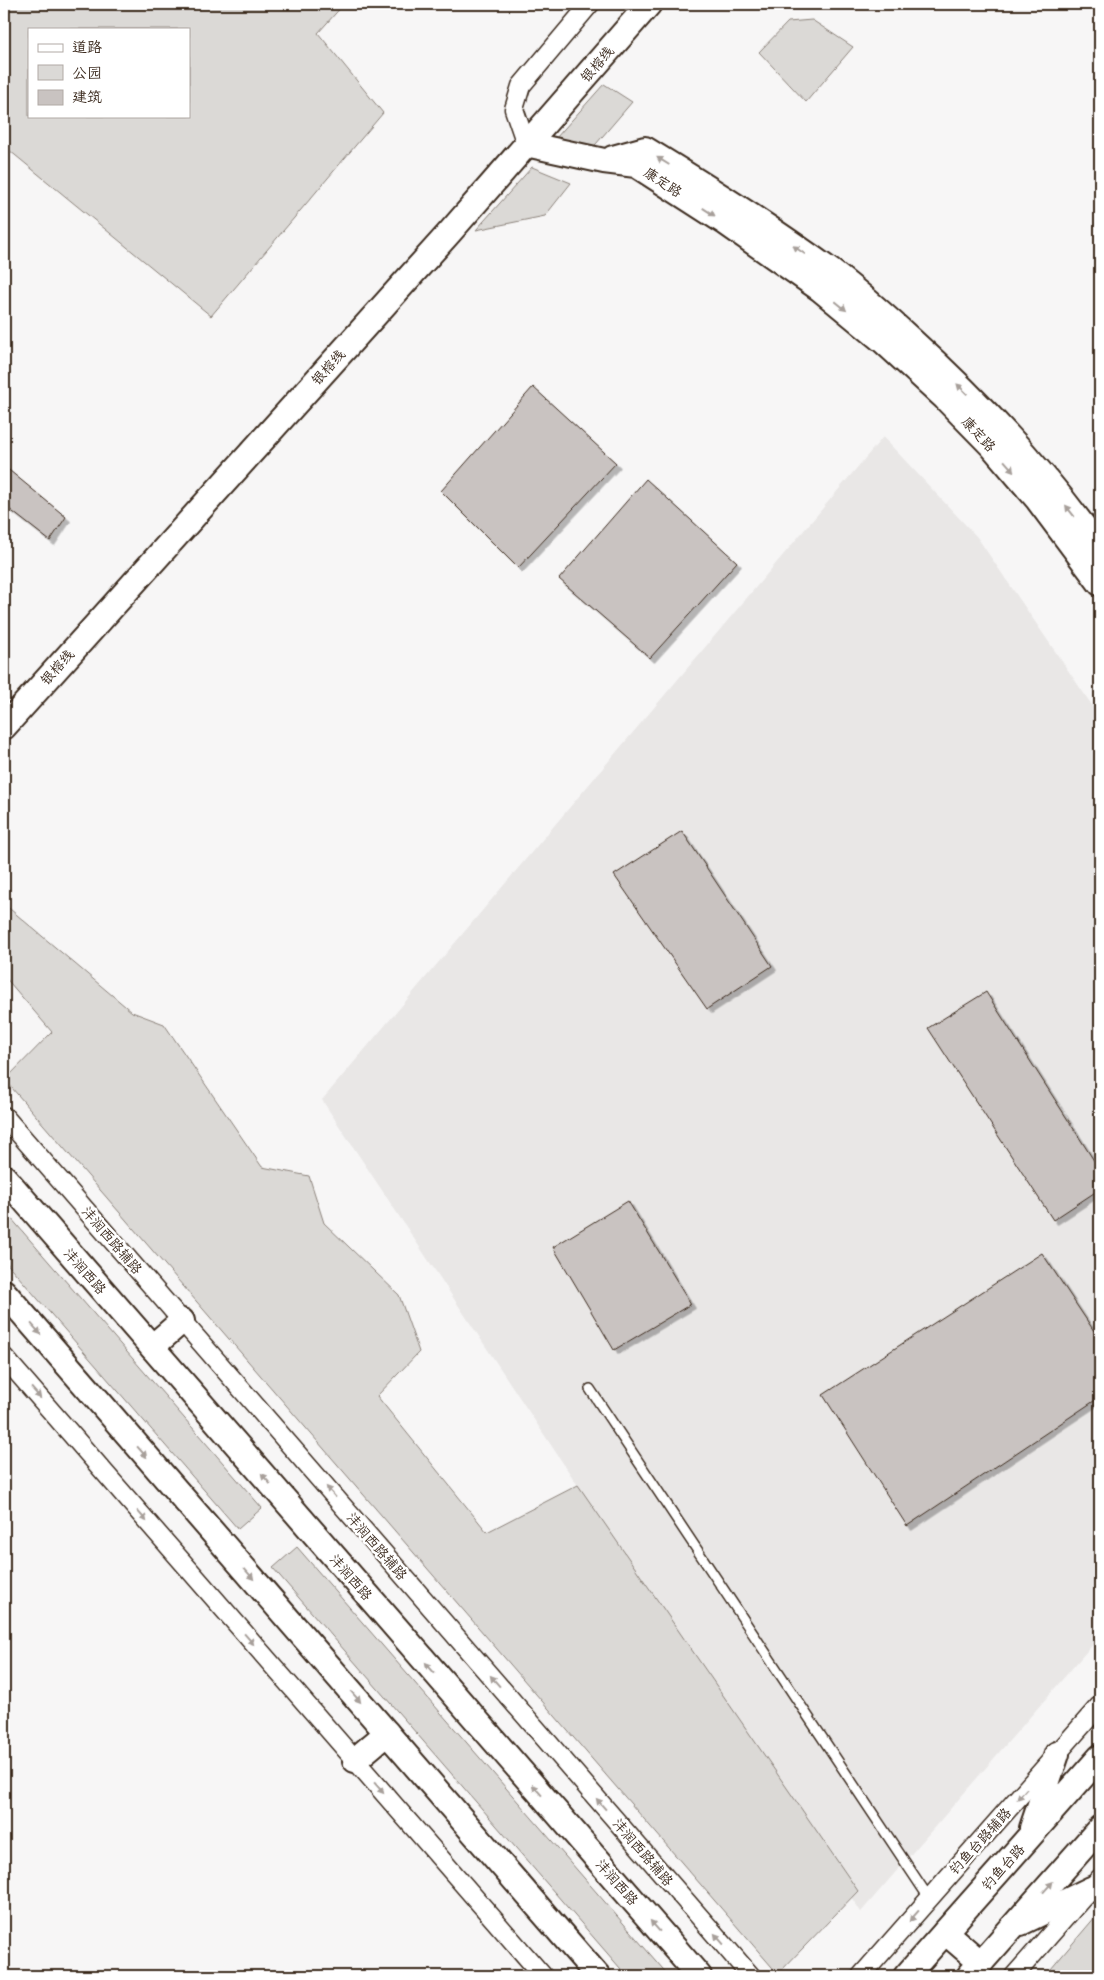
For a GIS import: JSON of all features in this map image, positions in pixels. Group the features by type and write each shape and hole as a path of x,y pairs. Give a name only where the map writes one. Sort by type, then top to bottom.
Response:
{"main road":[{"name":"银榕线","path":"4,726 526,144 649,4"},
{"path":"526,144 604,161"},
{"name":"康定路","path":"604,161 645,149 722,197 833,273 934,361 976,404 1017,447 1100,549"},
{"name":"康定路","path":"604,161 636,165 644,170 726,223 820,289 883,341 945,398 991,445 1038,500 1100,583"},
{"name":"沣润西路","path":"4,1177 699,1976"},
{"path":"4,1292 598,1976"},
{"path":"152,1347 182,1320"},
{"path":"355,1760 387,1733"},
{"path":"1029,1838 1057,1754"},
{"name":"钓鱼台路","path":"906,1976 1100,1757"},
{"path":"945,1932 975,1970 1100,1828"},
{"path":"1011,1929 1095,1884"}],"street":[{"path":"526,144 514,109 521,86 590,4"},
{"name":"沣润西路辅路","path":"4,1116 751,1976"},
{"path":"4,1357 543,1976"},
{"name":"钓鱼台路辅路","path":"860,1976 1100,1705"},
{"path":"1014,1976 1095,1884"}],"lane":[{"path":"590,1389 929,1898"}],"shaded area":[{"path":"883,437 977,537 1100,717 1100,1636 861,1912 322,1100"}],"green space":[{"path":"4,4 344,4 318,33 383,113 211,316 4,146"},
{"path":"812,20 853,47 806,102 759,52 788,22"},
{"path":"604,84 632,102 584,158 548,147"},
{"path":"532,167 571,183 545,216 476,230"},
{"path":"4,904 132,1012 164,1024 262,1167 309,1176 324,1223 399,1295 419,1352 377,1396 487,1532 578,1485 858,1891 778,1974 5,1080 52,1032 4,976"},
{"path":"4,1210 262,1508 238,1529 4,1260"},
{"path":"297,1547 669,1976 627,1976 273,1568"},
{"path":"1096,1916 1100,1920 1100,1976 1045,1976"}],"building":[{"path":"533,387 616,463 518,568 441,491"},
{"path":"4,466 66,517 50,541 4,505"},
{"path":"646,479 737,562 650,658 559,579"},
{"path":"682,831 772,966 707,1009 614,875"},
{"path":"986,992 1100,1170 1100,1189 1053,1220 928,1028"},
{"path":"628,1201 691,1304 614,1350 553,1247"},
{"path":"1042,1253 1100,1340 1100,1397 907,1526 823,1395"}]}
